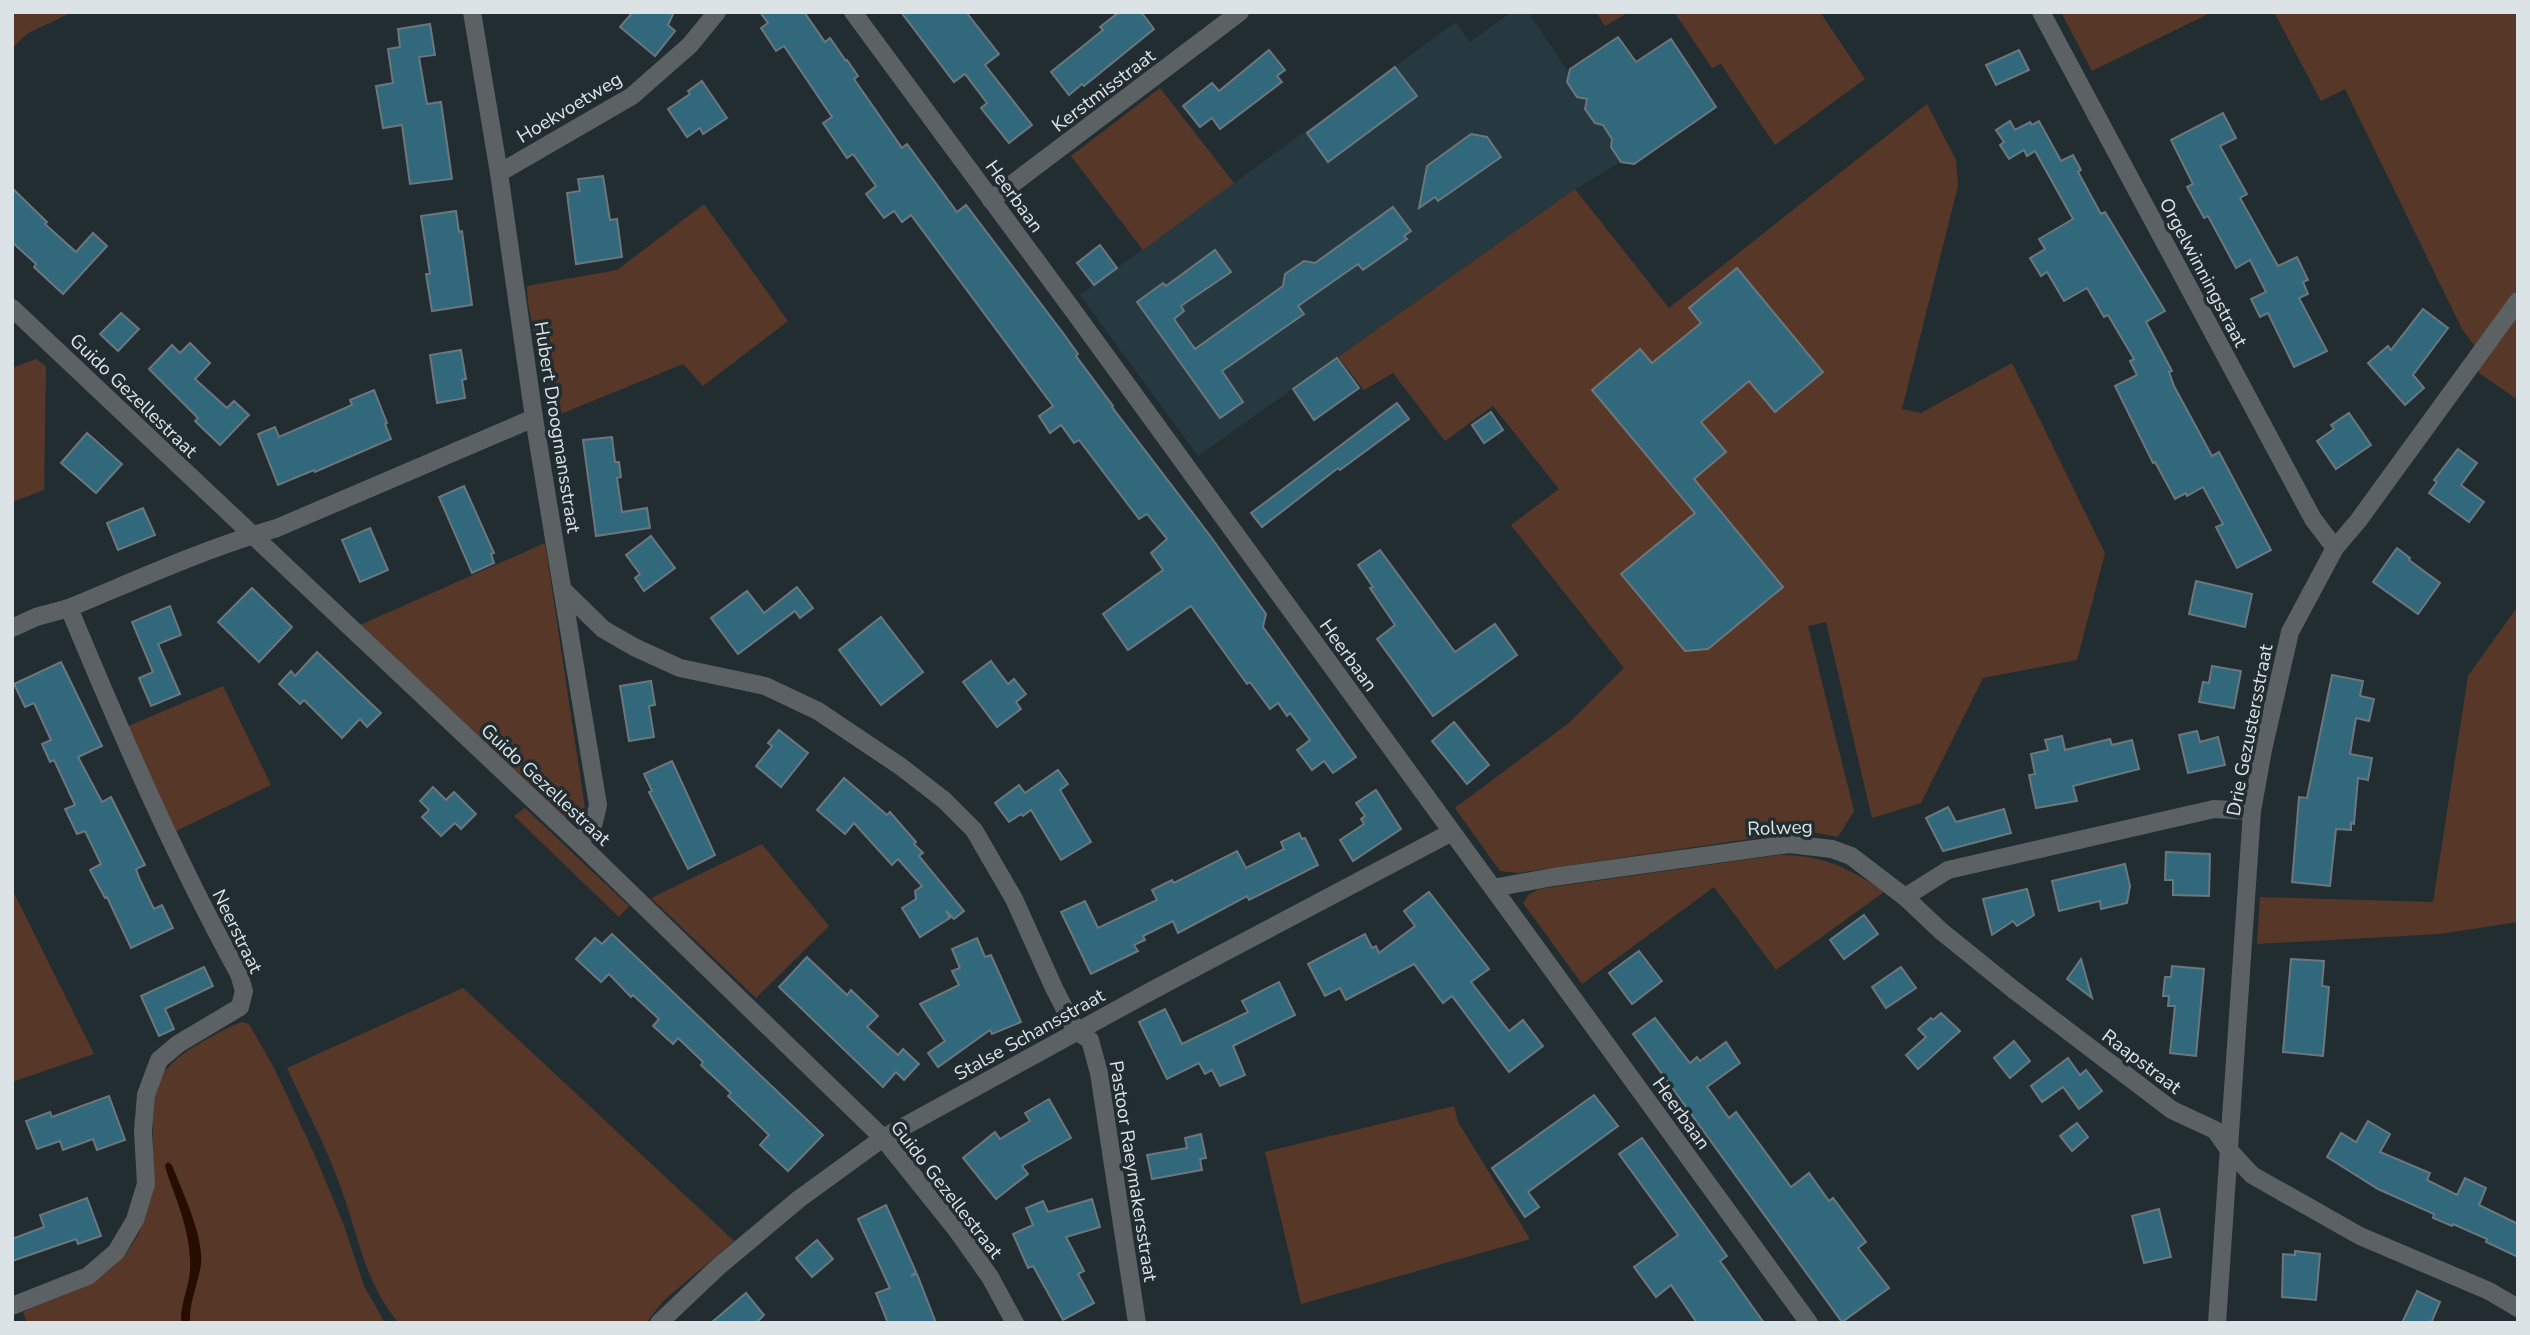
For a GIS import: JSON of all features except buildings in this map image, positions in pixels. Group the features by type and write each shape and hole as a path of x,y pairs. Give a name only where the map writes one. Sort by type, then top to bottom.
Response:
{"street":[{"name":"Hubert Droogmansstraat","path":"472,12 499,173 534,418 598,805 593,827 579,843"},
{"name":"Hoekvoetweg","path":"499,173 632,96 690,45 717,12"},
{"name":"Heerbaan","path":"853,12 1809,1323"},
{"name":"Kerstmisstraat","path":"991,200 1240,12"},
{"name":"Orgelwinningstraat","path":"2041,12 2313,520 2335,548"},
{"name":"Drie Gezustersstraat","path":"2217,1323 2252,811 2290,632 2335,548 2358,521 2518,301"},
{"name":"Guido Gezellestraat","path":"12,308 579,843 883,1138 956,1229 990,1277 1014,1323"},
{"path":"12,628 251,535 277,528 534,418"},
{"name":"Pastoor Raeymakersstraat","path":"562,589 603,629 634,648 680,668 765,686 818,711 900,766 944,800 974,831 1014,899 1076,1031 1090,1040 1099,1073 1137,1323"},
{"name":"Neerstraat","path":"12,1306 88,1276 117,1252 135,1220 146,1184 143,1131 146,1095 159,1060 178,1044 240,1007 244,991 239,974 140,777 69,608"},
{"path":"1905,897 1948,870 2214,809 2252,811"},
{"name":"Stalse Schansstraat","path":"659,1323 718,1267 799,1199 883,1138 1076,1031 1452,832"},
{"name":"Rolweg","path":"1493,888 1593,871 1789,844 1832,849 1851,856 1905,897"},
{"name":"Raapstraat","path":"1905,897 1941,932 2172,1110 2215,1130 2252,1175 2360,1236 2489,1291 2518,1308"}],"shaded area":[{"path":"12,12 73,12 28,33 12,48"},
{"path":"1512,12 1528,12 1586,98 1585,109 1595,123 1603,125 1612,139 1611,147 1621,162 1575,189 1198,456 1080,295 1456,22 1470,42"},
{"path":"1596,12 1629,12 1605,26"},
{"path":"1674,12 1820,12 1865,79 1775,145 1721,64 1712,68"},
{"path":"2061,12 2212,12 2092,71"},
{"path":"2274,12 2518,12 2518,400 2479,373 2477,349 2462,329 2345,89 2321,101"},
{"path":"1160,88 1234,183 1143,250 1071,156"},
{"path":"1927,104 1956,160 1958,186 1902,409 1921,413 2012,363 2105,553 2077,660 1983,678 1921,803 1872,818 1826,622 1808,626 1854,811 1838,837 1817,833 1790,833 1518,873 1500,871 1455,808 1569,723 1624,668 1511,525 1559,489 1493,406 1445,441 1393,373 1364,390 1338,357 1575,189 1669,308"},
{"path":"704,204 788,321 703,386 683,364 551,418 527,286 617,270"},
{"path":"36,359 46,366 44,490 12,502 12,368"},
{"path":"545,543 585,808 578,816 570,818 562,818 360,625"},
{"path":"2518,606 2518,922 2439,934 2257,944 2260,897 2433,902 2468,676"},
{"path":"223,686 271,785 176,831 126,727"},
{"path":"525,808 629,906 619,917 514,816"},
{"path":"762,844 829,926 756,998 651,898"},
{"path":"1779,855 1808,857 1834,864 1884,892 1776,970 1714,887 1582,984 1523,903 1528,895 1539,889"},
{"path":"12,889 94,1054 12,1082"},
{"path":"463,988 734,1241 664,1300 646,1323 399,1323 377,1291 362,1255 345,1198 287,1068"},
{"path":"243,1022 249,1024 274,1068 343,1223 364,1286 385,1323 27,1323 23,1312 94,1281 114,1266 127,1251 137,1236 149,1204 153,1169 154,1102 163,1074 190,1049"},
{"path":"1454,1106 1458,1122 1530,1239 1301,1304 1265,1152"},
{"path":"168,1162 172,1165 191,1214 201,1253 190,1323 181,1323 190,1270 189,1244 166,1170 165,1165"}]}
